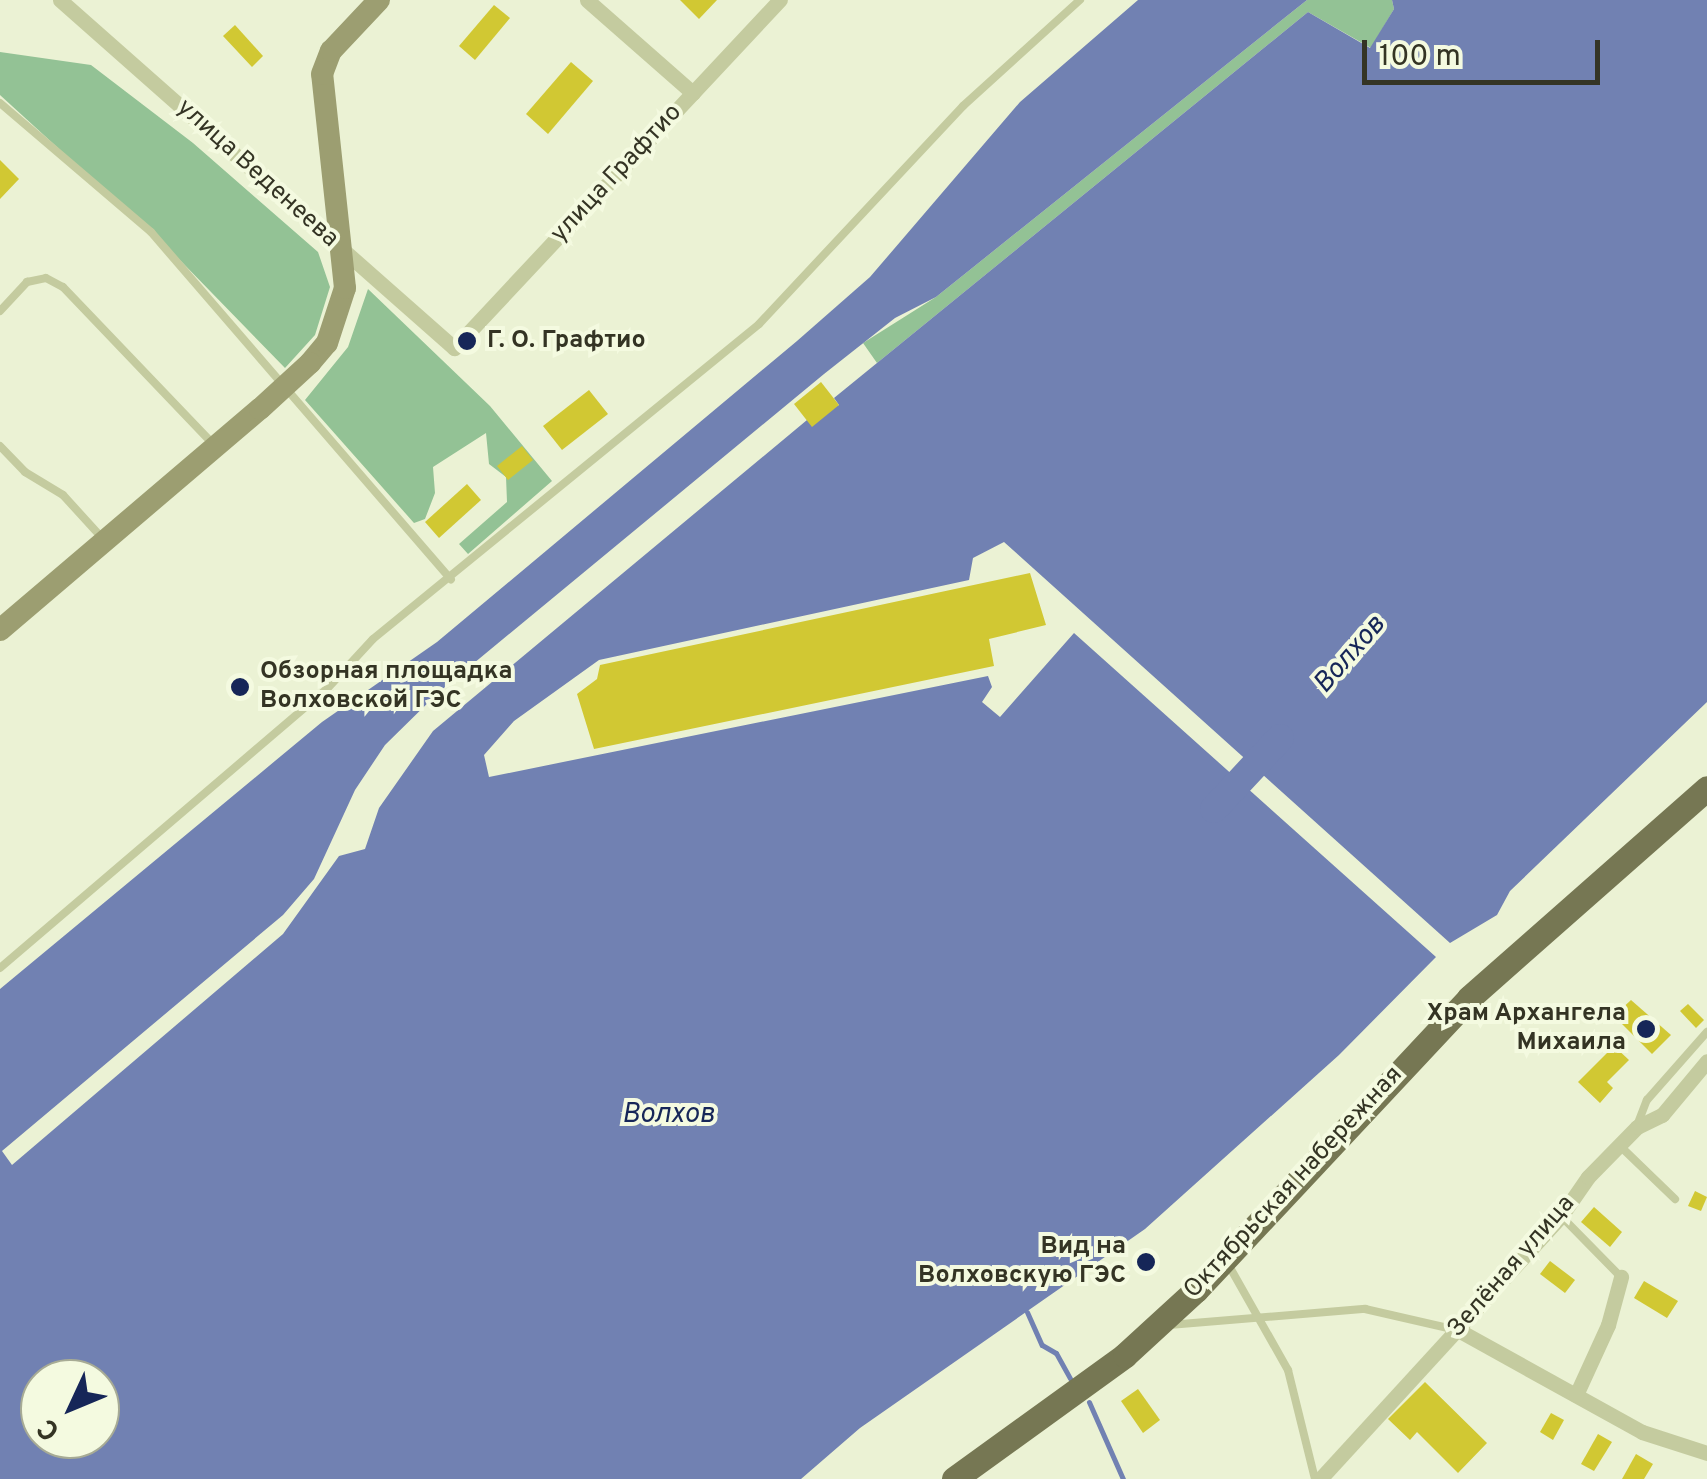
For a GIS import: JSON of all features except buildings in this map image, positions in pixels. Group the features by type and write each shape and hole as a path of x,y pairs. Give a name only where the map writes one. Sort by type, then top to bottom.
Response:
{"main road":[{"name":"Октябрьская набережная","path":"966,1477 1155,1328 1469,998 1706,790"}],"street":[{"name":"улица Веденеева","path":"60,0 454,348"},
{"path":"0,630 310,363 338,317 346,254 321,98 331,51 379,0"},
{"path":"587,0 693,93"},
{"name":"улица Графтио","path":"454,348 780,0"},
{"name":"Зелёная улица","path":"1317,1479 1458,1330 1619,1145 1637,1127 1662,1115 1707,1061"},
{"path":"1576,1395 1608,1324 1621,1277"},
{"path":"1458,1330 1642,1432 1707,1453"}],"lane":[{"path":"0,968 326,690 372,640 758,324 962,106 1080,0"},
{"path":"0,103 151,232 451,579"},
{"path":"0,311 27,282 46,278 63,287 216,447"},
{"path":"0,446 25,472 63,495 105,541"},
{"path":"1637,1127 1647,1100 1707,1032"},
{"path":"1619,1145 1674,1198"},
{"path":"1560,1216 1621,1277"},
{"path":"1226,1254 1253,1318 1288,1370 1317,1479"},
{"path":"1155,1328 1365,1309 1458,1330"}],"green space":[{"path":"1307,0 1392,0 1394,9 1371,48 1308,12 877,363 863,343 936,297"},
{"path":"0,52 91,65 193,143 318,252 330,287 315,335 285,368 175,255 0,95"},
{"path":"368,289 490,406 552,481 468,554 459,544 507,502 506,477 489,464 486,433 433,467 435,493 425,519 414,523 305,400 348,347"}],"water":[{"name":"Волхов","path":"1138,0 1307,0 936,297 895,318 824,374 439,692 385,745 355,790 314,879 283,915 2,1151 12,1165 283,934 339,856 365,849 379,808 433,731 807,420 839,405 834,398 1308,12 1370,48 1394,9 1392,0 1707,0 1707,702 1510,891 1497,915 1450,943 1004,542 973,558 969,580 599,660 514,721 484,755 489,777 988,676 992,687 982,702 1000,717 1074,633 1436,957 1339,1055 1145,1229 860,1428 801,1479 0,1479 0,989 322,722 437,642 870,277 1020,102"}],"waterway":[{"name":"Волхов","path":"1214,809 1280,738"},
{"path":"1027,1312 1042,1345 1056,1353 1070,1378"},
{"path":"1089,1402 1123,1479"}],"place":[{"name":"Г. О. Графтио","path":"467,341"},
{"name":"Обзорная площадка Волховской ГЭС","path":"240,687"},
{"name":"Храм Архангела Михаила","path":"1646,1029"},
{"name":"Вид на Волховскую ГЭС","path":"1146,1262"}]}
